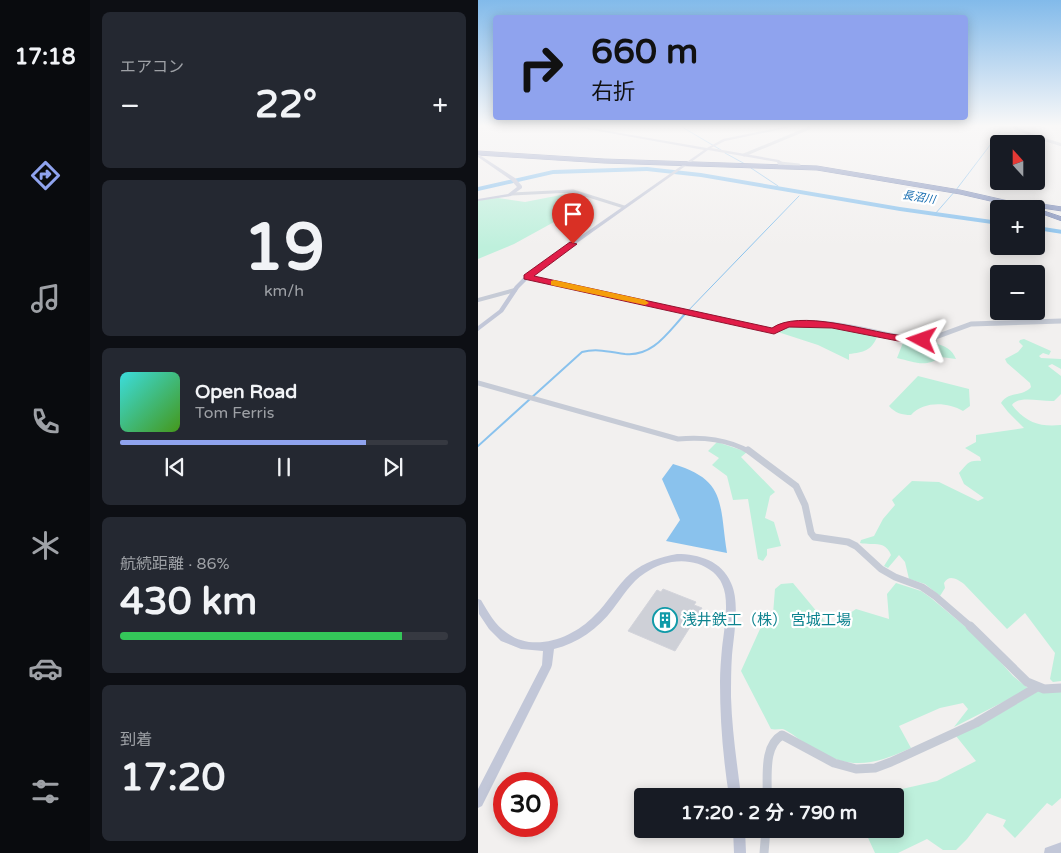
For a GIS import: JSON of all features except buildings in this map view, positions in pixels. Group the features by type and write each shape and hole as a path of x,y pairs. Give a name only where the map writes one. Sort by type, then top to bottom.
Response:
{"highway":[{"path":"803,167 950,190 999,200"},
{"path":"1045,207 1062,209"},
{"path":"1045,213 1062,219"}],"street":[{"path":"496,167 515,180 520,187 512,194"},
{"path":"478,329 501,311 515,290 527,277 682,167"},
{"path":"478,200 512,194 577,192 624,207"},
{"path":"527,277 774,331 789,324 826,325 898,338 922,340 932,338 961,325 1062,321"},
{"path":"478,300 515,290"},
{"path":"478,383 678,439 694,437 716,439 729,441 750,450 796,486 801,495 811,533 814,537 848,542 856,546 881,569 929,592 980,635 1018,675 1037,688"},
{"path":"478,603 494,629 506,640 525,646 549,646 563,642 585,630 603,614 633,576 656,562 669,559 691,558 702,562 720,573 727,582 730,594 726,666 726,716 734,788"},
{"path":"478,802 547,665 549,646"},
{"path":"767,788 770,744 777,736 782,734 814,755 834,764 870,769 883,766 940,740 992,714 1037,688 1062,688"},
{"path":"739,838 740,853"},
{"path":"764,853 765,838"},
{"path":"1050,853 1062,848"}],"green space":[{"path":"571,193 581,195 588,201 585,205 514,244 478,259 478,200 498,198 525,202"},
{"path":"805,326 841,328 877,337 866,350 849,354 849,360 818,345 778,332 781,328"},
{"path":"1024,339 1051,351 1049,355 1043,353 1039,356 1041,358 1061,359 1061,369 1052,364 1048,366 1061,376 1061,394 1054,401 1019,400 1012,405 1028,420 1046,425 1061,425 1061,681 1053,682 1050,679 1055,653 1025,613 1007,629 959,580 951,578 946,580 944,583 945,588 940,596 925,584 909,579 905,562 899,555 888,568 884,566 891,555 885,547 878,544 860,543 861,540 874,536 883,519 895,505 892,500 912,481 939,482 978,501 984,498 964,484 959,473 970,462 981,461 980,457 965,448 976,442 976,435 1024,428 1001,403 1004,399 1024,392 1031,387 1030,383 1007,363 1005,359 1018,352 1023,346 1019,342"},
{"path":"904,340 941,345 947,348 956,359 941,357 930,362 920,363 897,358"},
{"path":"918,376 969,389 970,406 963,411 950,406 929,405 916,410 911,415 902,414 889,406"},
{"path":"717,442 747,452 741,457 775,492 770,496 765,518 774,522 781,546 767,549 767,555 763,561 758,559 748,499 733,500 727,476 712,465 719,458 708,451"},
{"path":"793,583 828,625 834,624 856,609 889,619 887,594 896,583 921,591 979,638 1013,676 1029,689 954,727 968,709 963,703 940,708 899,726 911,748 886,758 864,763 853,763 829,757 785,730 771,729 741,671 760,629 773,614 775,589 781,584"},
{"path":"1038,691 1061,691 1061,798 1052,806 1047,803 1015,838 1003,826 1006,820 987,813 956,850 943,850 927,839 898,853 875,853 868,838 904,838 904,789 937,781 976,761 956,736 994,717"}],"water":[{"path":"673,464 690,470 712,486 721,508 727,553 666,541 680,520 662,479"}],"waterway":[{"path":"935,214 974,167"},
{"path":"751,168 778,186"},
{"name":"長沼川","path":"478,189 553,172 647,169 701,175 900,209 990,222"},
{"path":"684,315 799,196"},
{"name":"長沼川","path":"1045,229 1062,232"},
{"path":"478,446 582,352 598,350 625,354 644,352 659,342 685,314"}],"slow traffic":[{"path":"554,283 645,303"}],"place":[{"name":"浅井鉄工（株） 宮城工場","path":"665,620"}],"route":[{"path":"573,244 527,277 774,331 789,324 832,325 898,338 922,340"}]}
